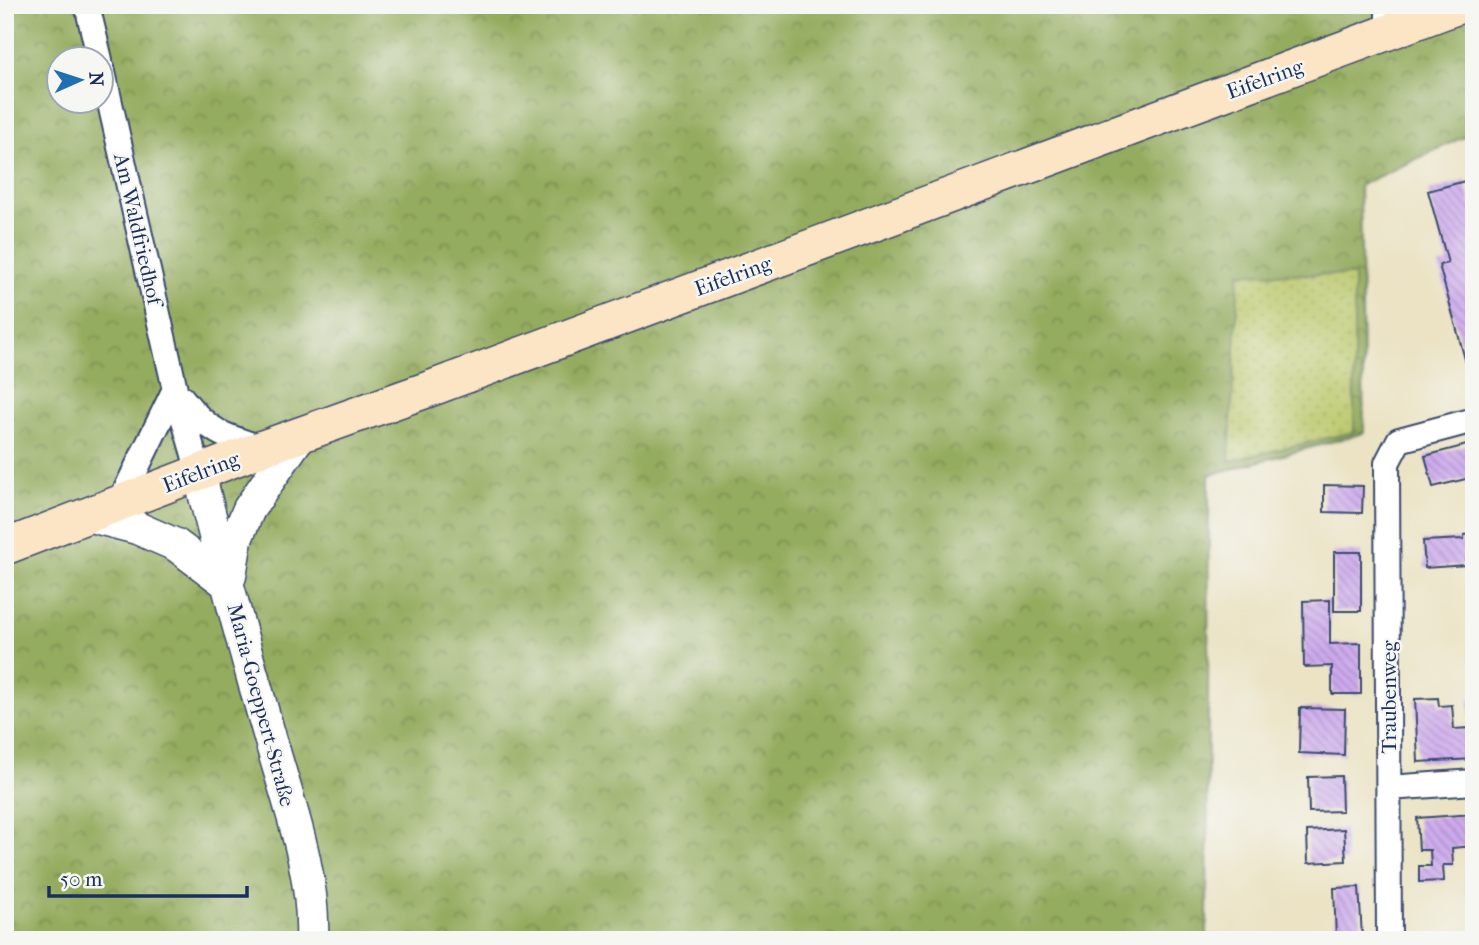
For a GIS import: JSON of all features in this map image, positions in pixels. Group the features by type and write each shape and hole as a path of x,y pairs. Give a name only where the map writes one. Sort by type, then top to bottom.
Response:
{"main road":[{"name":"Eifelring","path":"5,547 1382,20 1461,5"}],"street":[{"path":"87,5 97,46"},
{"name":"Am Waldfriedhof","path":"113,116 175,389 199,472"},
{"path":"120,502 175,389"},
{"name":"Am Waldfriedhof","path":"175,389 201,422 233,440 263,448"},
{"name":"Traubenweg","path":"1389,940 1387,463 1399,440 1474,420"},
{"path":"87,515 137,528 176,545 228,584 236,539 249,509 300,435"},
{"name":"Maria-Goeppert-Straße","path":"199,472 298,839 310,896 312,940"},
{"path":"1389,788 1474,782"}],"green space":[{"path":"5,5 1474,5 1474,132 1360,185 1364,433 1209,475 1207,940 5,940"},
{"path":"1239,273 1354,275 1354,432 1229,461"}],"building":[{"path":"1465,181 1474,215 1474,360 1466,363 1439,265 1448,263 1428,191"},
{"path":"1474,443 1474,477 1433,487 1425,456"},
{"path":"1324,485 1363,486 1362,513 1324,512"},
{"path":"1474,534 1474,559 1466,560 1466,565 1425,568 1423,541 1464,539 1464,535"},
{"path":"1334,552 1361,552 1361,611 1334,611"},
{"path":"1330,600 1330,644 1361,643 1361,694 1332,694 1332,666 1304,667 1303,601"},
{"path":"1438,698 1439,706 1452,705 1454,729 1470,728 1469,699 1474,699 1474,759 1418,762 1415,699"},
{"path":"1300,708 1345,709 1344,755 1299,753"},
{"path":"1341,776 1342,811 1309,812 1308,777"},
{"path":"1474,814 1474,846 1452,848 1453,865 1443,865 1444,881 1419,882 1419,866 1431,866 1430,850 1419,850 1417,818"},
{"path":"1344,829 1346,861 1308,863 1307,831"},
{"path":"1359,887 1362,937 1336,938 1334,888"}]}
